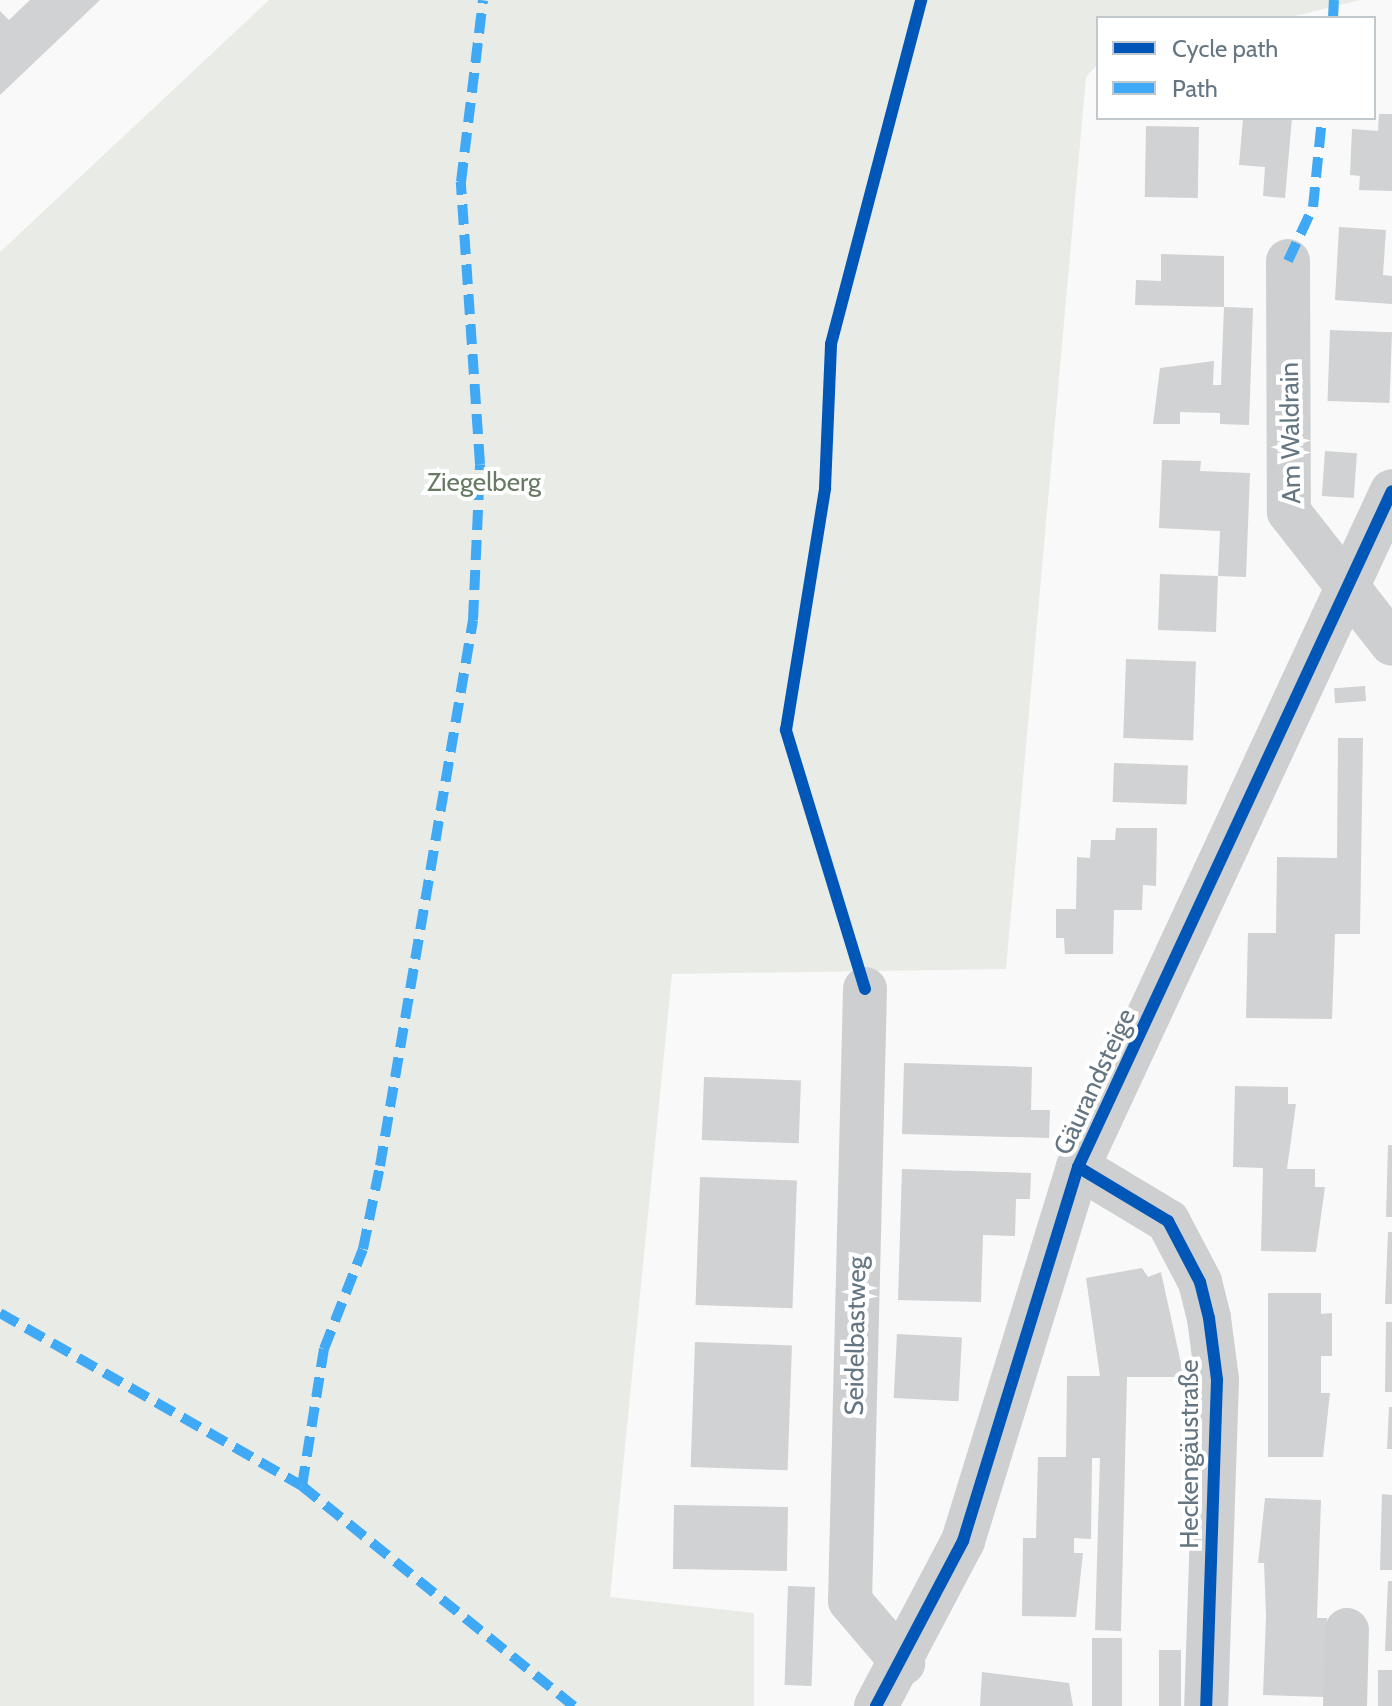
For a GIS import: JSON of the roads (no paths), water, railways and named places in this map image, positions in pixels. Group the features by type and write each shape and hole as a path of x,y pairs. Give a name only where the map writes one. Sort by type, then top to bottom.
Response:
{"street":[{"name":"Am Waldrain","path":"1288,261 1289,512 1312,550 1347,585 1392,644"},
{"name":"Gäurandsteige","path":"876,1706 903,1663 963,1541 1078,1167 1392,491"},
{"name":"Seidelbastweg","path":"865,989 850,1601 903,1663"},
{"name":"Heckengäustraße","path":"1078,1167 1168,1221 1191,1261 1209,1318 1217,1380 1206,1706"},
{"path":"1345,1706 1347,1630"}],"park label":[{"name":"Ziegelberg","path":"484,483"}]}
